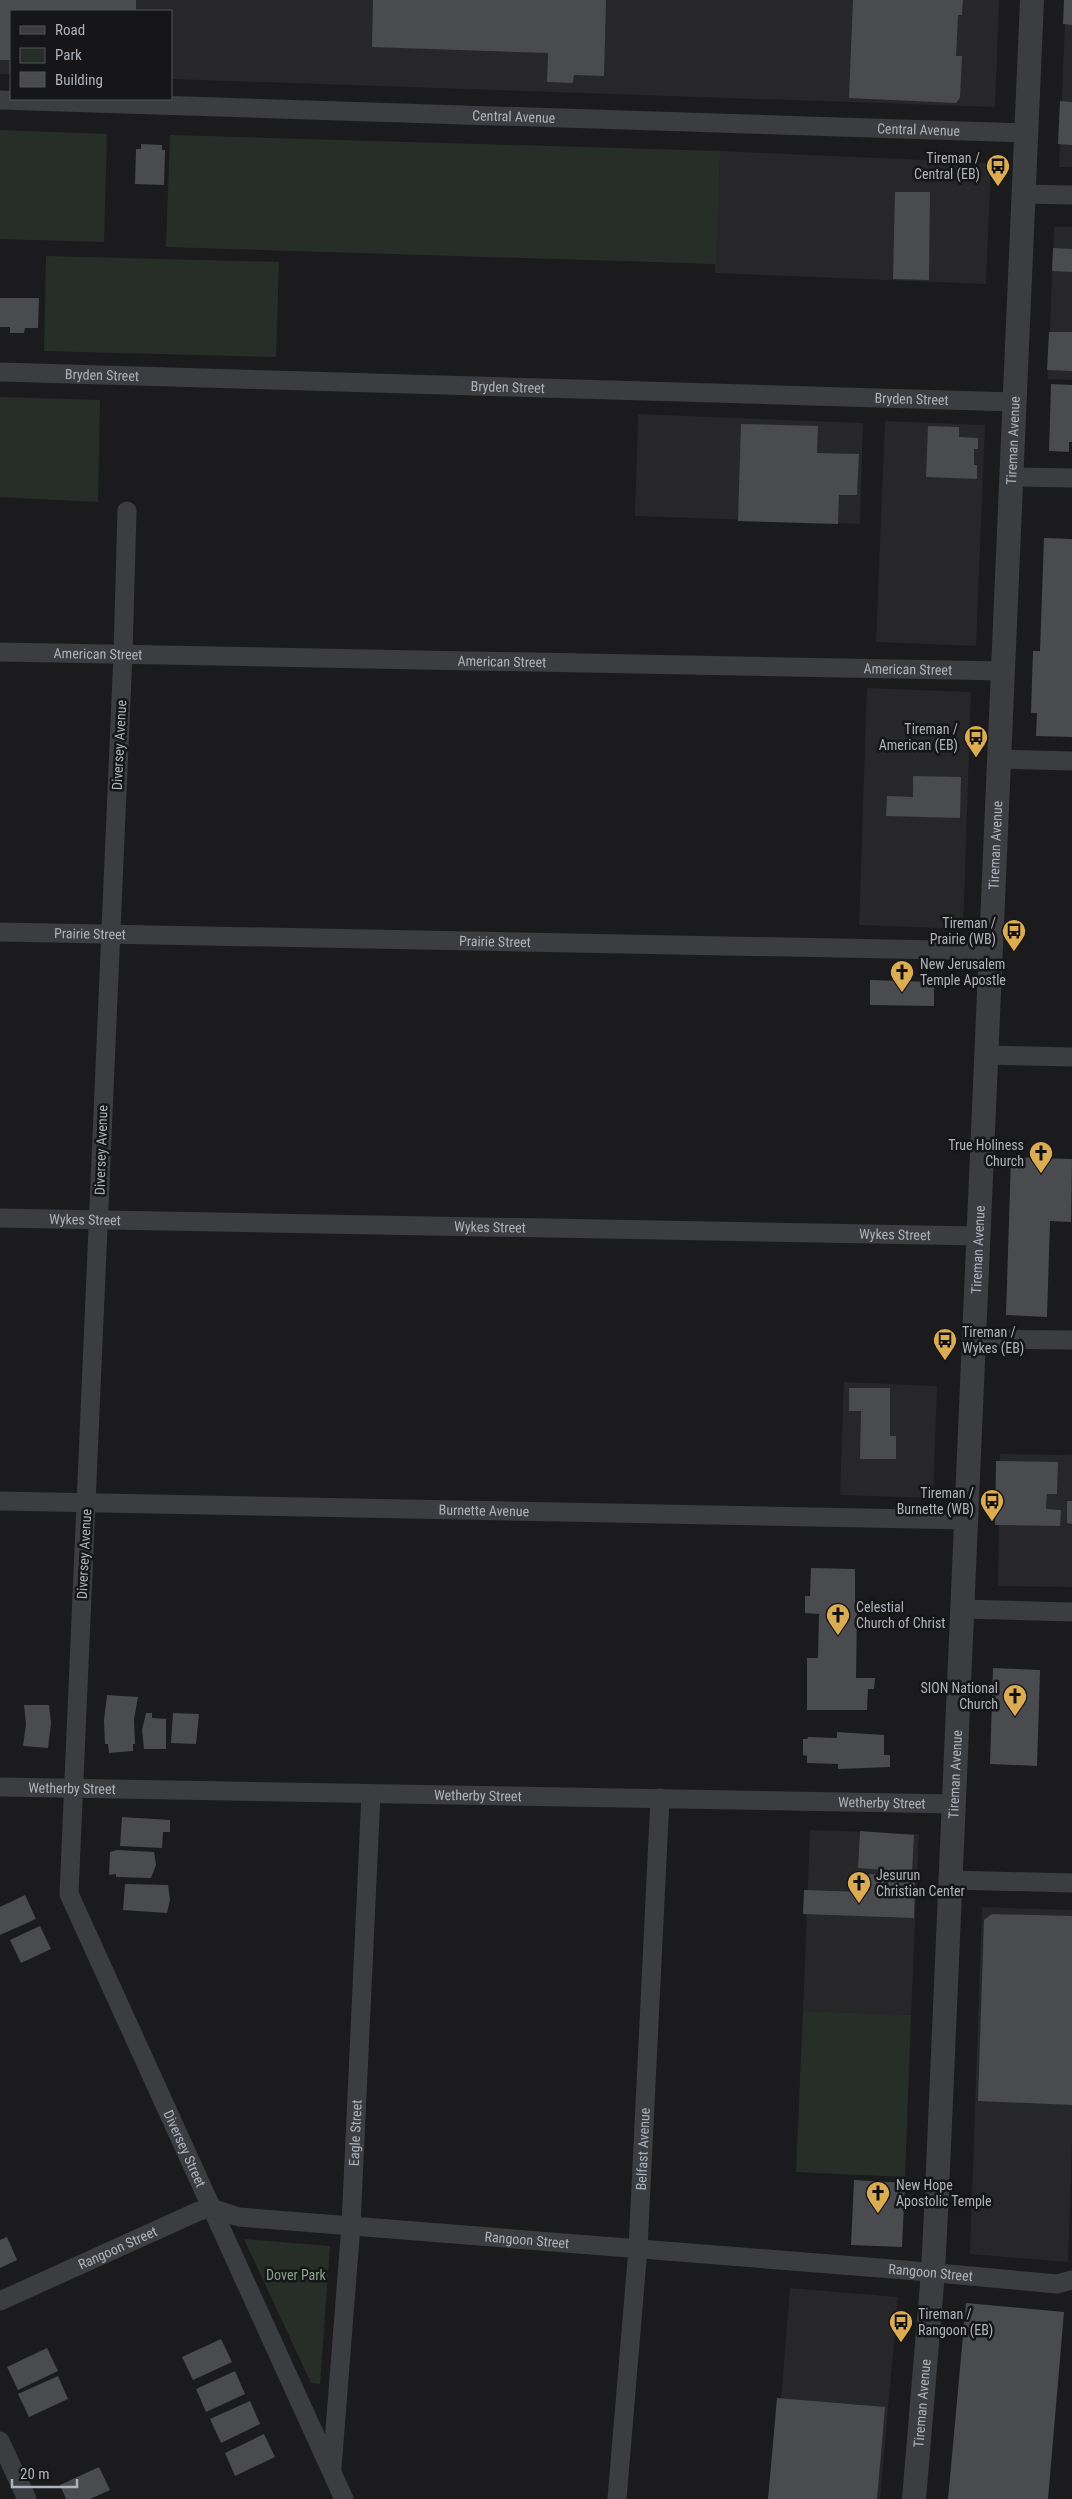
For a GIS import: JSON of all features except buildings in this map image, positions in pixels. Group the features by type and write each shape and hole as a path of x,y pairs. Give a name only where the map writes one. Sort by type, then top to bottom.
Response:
{"street":[{"name":"Tireman Avenue","path":"914,2499 933,2272 1032,0"},
{"name":"Central Avenue","path":"0,100 1026,133"},
{"path":"1024,194 1072,195"},
{"name":"Bryden Street","path":"0,372 1014,402"},
{"path":"1011,477 1072,478"},
{"name":"Diversey Avenue","path":"74,1788 123,654 127,511"},
{"name":"American Street","path":"0,652 1004,671"},
{"path":"999,759 1072,761"},
{"name":"Prairie Street","path":"0,932 991,951"},
{"path":"986,1055 1072,1057"},
{"name":"Wykes Street","path":"0,1218 979,1236"},
{"path":"974,1339 1072,1340"},
{"name":"Burnette Avenue","path":"0,1501 966,1520"},
{"path":"963,1609 1072,1612"},
{"name":"Wetherby Street","path":"0,1787 954,1804"},
{"name":"Diversey Street","path":"74,1788 69,1894 344,2499"},
{"name":"Eagle Street","path":"332,2472 350,2225 371,1794"},
{"name":"Belfast Avenue","path":"617,2499 638,2248 660,1798"},
{"path":"951,1880 1072,1883"},
{"name":"Rangoon Street","path":"0,2301 199,2210 212,2208 239,2216 933,2272 1057,2284 1072,2280"},
{"path":"0,2440 26,2499"}],"shaded area":[{"path":"0,0 999,0 995,107 172,79 172,10 10,10 10,74 0,74"},
{"path":"1066,0 1072,0 1072,167 1059,167"},
{"path":"720,151 991,163 986,284 715,273"},
{"path":"1054,227 1072,227 1072,380 1048,379"},
{"path":"638,414 863,423 860,524 635,516"},
{"path":"885,421 985,425 976,646 876,642"},
{"path":"867,688 971,692 963,929 859,925"},
{"path":"844,1382 937,1386 933,1498 840,1495"},
{"path":"1000,1454 1072,1455 1072,1587 998,1586"},
{"path":"810,1830 919,1834 911,2015 803,2011"},
{"path":"982,1907 1072,1910 1072,2142 1068,2262 970,2254"},
{"path":"790,2288 898,2297 880,2499 773,2499"}],"green space":[{"path":"0,130 107,134 104,242 0,239"},
{"path":"170,135 720,151 716,264 166,247"},
{"path":"46,256 279,262 276,357 44,351"},
{"path":"0,397 100,400 98,502 0,497"},
{"path":"803,2011 911,2015 905,2177 796,2172"},
{"name":"Dover Park","path":"244,2239 330,2246 320,2384 311,2383"}],"place":[{"name":"Tireman / Central (EB)","path":"998,187"},
{"name":"Tireman / American (EB)","path":"976,758"},
{"name":"Tireman / Prairie (WB)","path":"1014,952"},
{"name":"New Jerusalem Temple Apostle","path":"902,993"},
{"name":"True Holiness Church","path":"1041,1174"},
{"name":"Tireman / Wykes (EB)","path":"945,1361"},
{"name":"Tireman / Burnette (WB)","path":"992,1522"},
{"name":"Celestial Church of Christ","path":"838,1636"},
{"name":"SION National Church","path":"1015,1717"},
{"name":"Jesurun Christian Center","path":"859,1904"},
{"name":"New Hope Apostolic Temple","path":"878,2214"},
{"name":"Tireman / Rangoon (EB)","path":"901,2343"}]}
